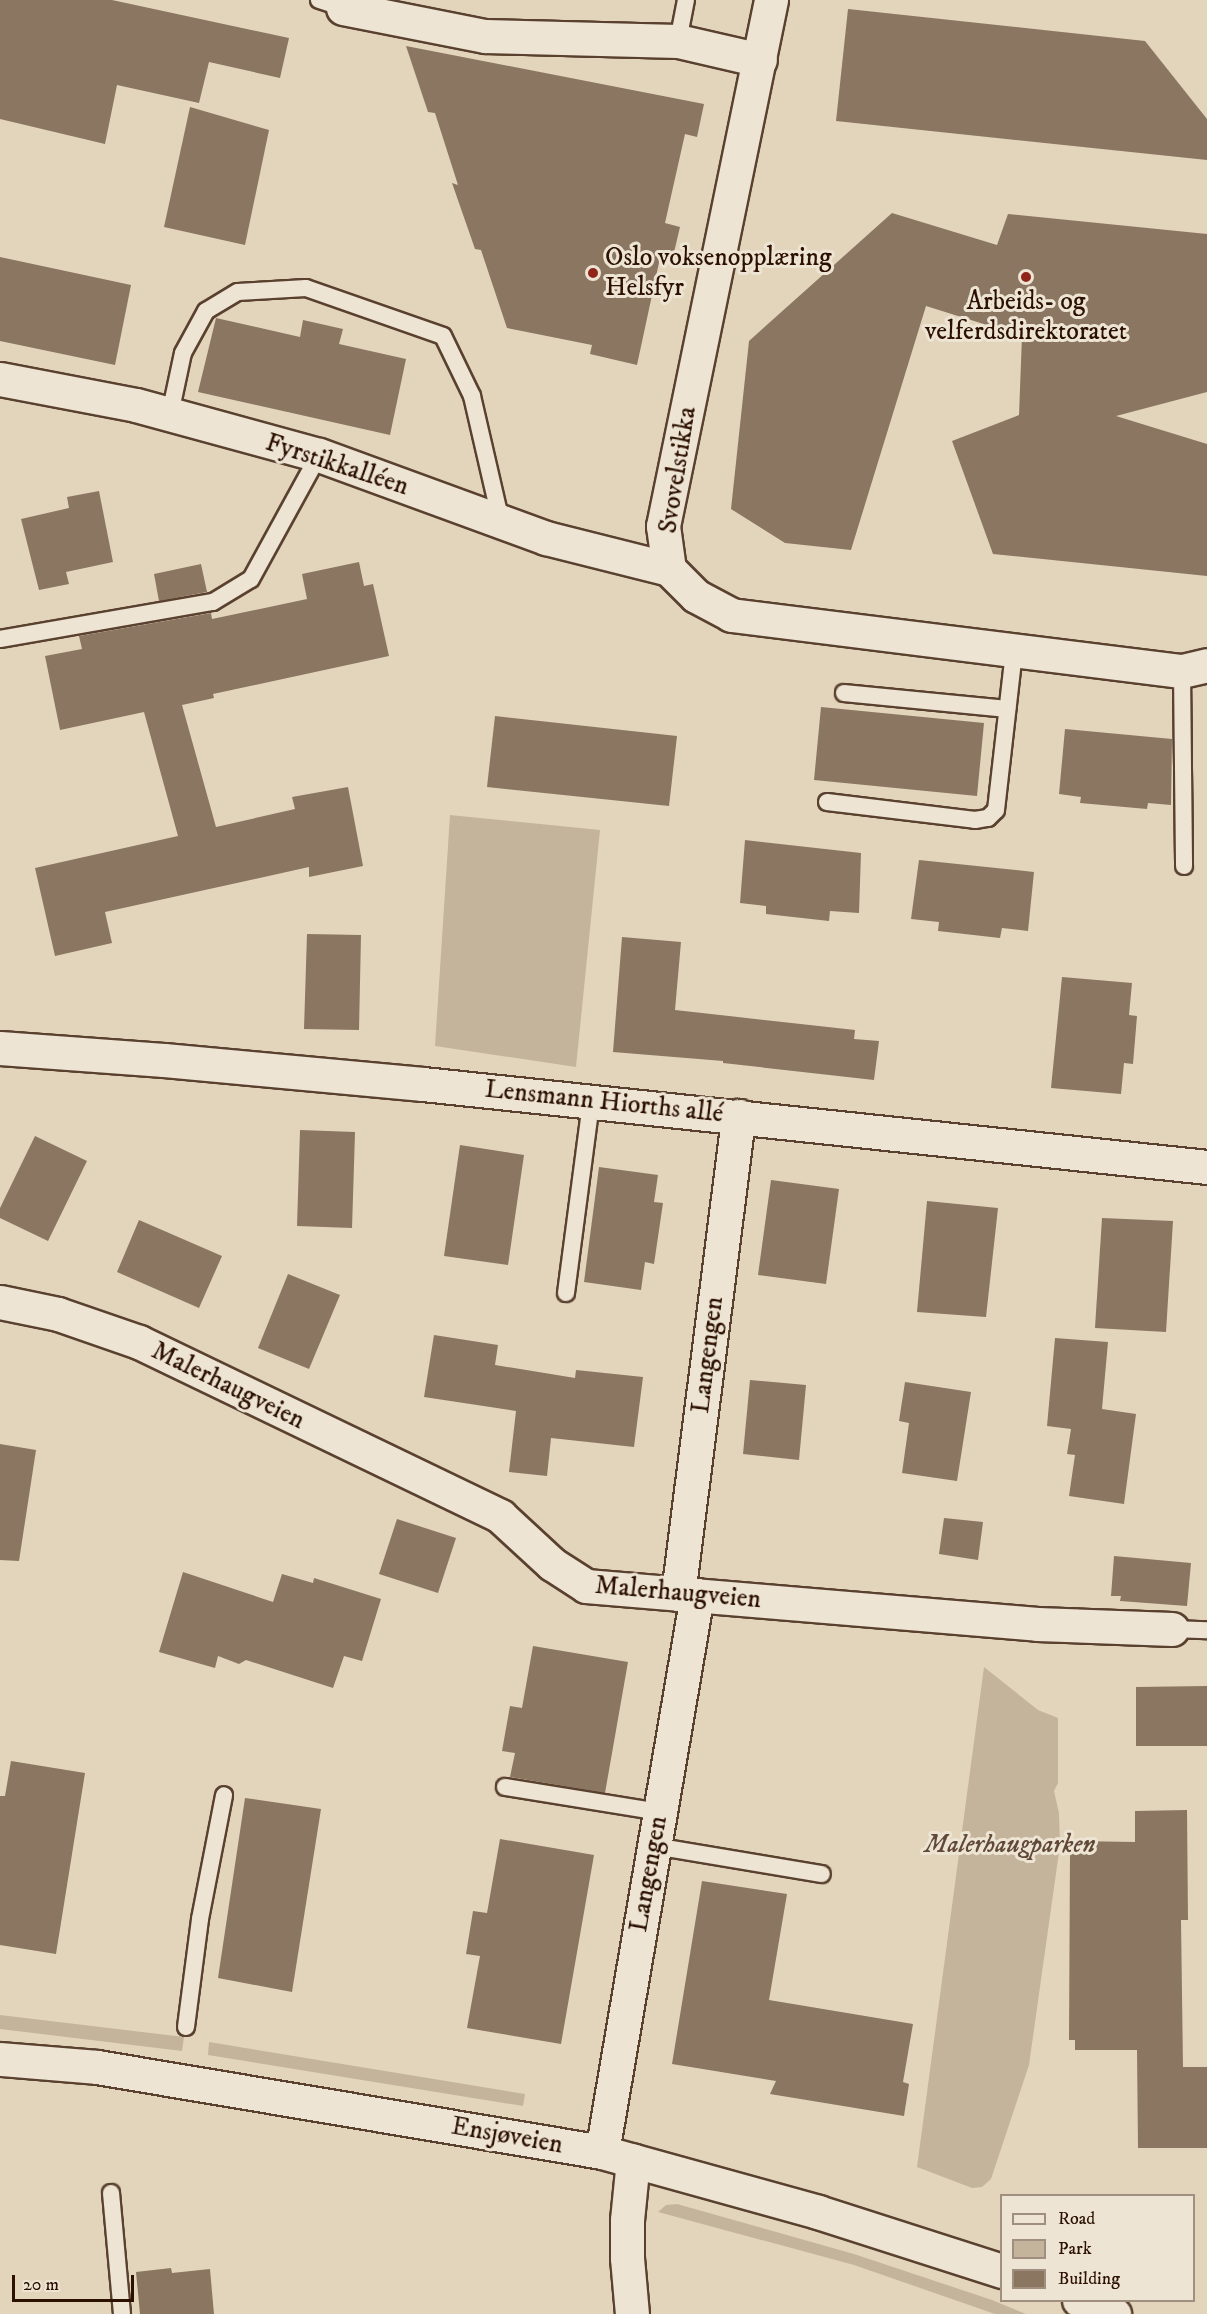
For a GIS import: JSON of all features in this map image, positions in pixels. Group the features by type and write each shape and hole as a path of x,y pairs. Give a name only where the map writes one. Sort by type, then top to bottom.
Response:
{"street":[{"name":"Svovelstikka","path":"771,0 663,526 669,569 696,596 731,615 1014,651 1194,668"},
{"path":"331,4 485,36 678,40 760,60"},
{"name":"Fyrstikkalléen","path":"0,379 136,405 319,455 546,538 669,569"},
{"name":"Lensmann Hiorths allé","path":"0,1048 176,1061 738,1116 1207,1167"},
{"name":"Langengen","path":"632,2314 627,2258 627,2220 617,2156 654,1846 688,1595 738,1116"},
{"name":"Malerhaugveien","path":"0,1302 58,1314 139,1342 500,1516 552,1564 586,1586 1036,1624 1172,1629"},
{"name":"Ensjøveien","path":"0,2059 120,2071 617,2156 818,2212 1000,2270"},
{"path":"1082,2302 1112,2314"}],"lane":[{"path":"678,40 686,0"},
{"path":"170,414 183,353 206,310 238,292 306,288 443,336 471,396 501,522"},
{"path":"0,639 213,602 252,579 319,455"},
{"path":"827,802 988,819 996,810 1014,651"},
{"path":"1184,866 1194,668"},
{"path":"844,693 1007,709"},
{"path":"566,1293 591,1102"},
{"path":"1172,1629 1207,1630"},
{"path":"505,1787 659,1812"},
{"path":"186,2027 200,1919 224,1795"},
{"path":"654,1846 822,1874"},
{"path":"111,2193 122,2314"}],"green space":[{"path":"450,815 600,830 576,1067 435,1046"},
{"name":"Malerhaugparken","path":"984,1667 1038,1710 1058,1718 1058,1783 1054,1791 1059,1813 1060,1845 1029,2065 991,2179 982,2187 972,2188 917,2167"},
{"path":"0,2015 184,2037 182,2051 0,2029"},
{"path":"209,2042 525,2094 523,2106 208,2055"},
{"path":"677,2204 854,2254 992,2300 1026,2314 995,2314 854,2265 658,2212 666,2205"}],"building":[{"path":"0,0 112,0 289,38 280,78 209,62 199,103 117,85 105,144 0,119"},
{"path":"848,9 1145,41 1207,119 1207,160 836,121"},
{"path":"406,46 704,104 697,137 685,134 665,223 680,227 672,261 660,258 637,365 590,354 592,345 507,328 481,250 475,249 452,183 458,185 435,113 428,112"},
{"path":"190,107 269,130 245,245 164,227"},
{"path":"892,213 997,245 1008,214 1207,234 1207,392 1116,416 1207,444 1207,576 993,554 952,441 1019,415 1022,336 926,306 851,550 785,543 731,509 749,341"},
{"path":"0,257 131,285 115,365 0,341"},
{"path":"216,318 300,337 303,320 343,329 339,344 406,359 390,435 198,392"},
{"path":"99,491 113,562 66,572 69,584 39,590 21,519 69,508 67,497"},
{"path":"359,562 364,586 373,584 389,656 213,694 214,698 182,705 216,827 295,809 292,797 348,787 363,866 309,877 309,867 105,912 112,943 55,956 35,868 178,836 144,712 60,730 45,656 82,649 79,636 211,613 212,619 307,599 302,574"},
{"path":"201,564 207,592 159,601 154,574"},
{"path":"821,707 984,723 977,796 814,780"},
{"path":"495,716 677,736 669,806 487,787"},
{"path":"1065,729 1172,739 1171,805 1148,803 1147,809 1080,803 1081,797 1059,794"},
{"path":"745,840 861,853 859,913 830,911 829,921 766,914 766,906 740,903"},
{"path":"919,860 1034,872 1028,931 1002,928 1000,938 938,931 939,922 911,919"},
{"path":"307,934 361,935 359,1030 304,1029"},
{"path":"622,937 681,942 675,1010 855,1030 854,1039 879,1041 874,1080 723,1063 723,1061 613,1052"},
{"path":"1062,977 1132,983 1129,1015 1137,1016 1133,1064 1124,1063 1121,1094 1051,1088"},
{"path":"300,1130 355,1132 352,1228 297,1226"},
{"path":"35,1136 87,1161 48,1241 0,1218 0,1208"},
{"path":"460,1145 524,1155 508,1265 444,1256"},
{"path":"599,1167 658,1175 654,1202 663,1203 654,1264 645,1262 641,1290 584,1282"},
{"path":"771,1180 839,1189 826,1284 758,1275"},
{"path":"927,1201 998,1208 986,1317 917,1312"},
{"path":"1102,1218 1173,1221 1166,1332 1095,1328"},
{"path":"139,1220 222,1256 199,1308 117,1272"},
{"path":"288,1274 340,1295 309,1369 258,1348"},
{"path":"434,1335 498,1345 495,1365 575,1378 576,1370 643,1377 634,1447 551,1438 547,1476 509,1472 516,1411 424,1397"},
{"path":"1055,1338 1108,1342 1102,1409 1136,1414 1124,1504 1069,1496 1075,1455 1067,1454 1071,1429 1047,1426"},
{"path":"750,1380 806,1385 799,1460 743,1454"},
{"path":"905,1382 971,1392 957,1481 902,1473 909,1423 899,1421"},
{"path":"0,1444 36,1450 19,1561 0,1560"},
{"path":"944,1518 983,1522 978,1560 939,1554"},
{"path":"397,1519 456,1538 438,1593 379,1574"},
{"path":"1114,1556 1191,1563 1187,1606 1120,1601 1121,1596 1111,1596"},
{"path":"183,1572 273,1602 282,1574 313,1583 314,1578 381,1599 362,1661 344,1656 333,1688 246,1660 239,1664 218,1656 215,1668 159,1652"},
{"path":"533,1646 628,1662 605,1793 510,1777 515,1753 502,1751 510,1706 522,1708"},
{"path":"1207,1686 1207,1746 1136,1746 1136,1687"},
{"path":"11,1761 85,1773 56,1954 0,1945 0,1796 5,1796"},
{"path":"245,1798 321,1809 292,1992 218,1978"},
{"path":"1187,1810 1188,1920 1181,1920 1183,2067 1207,2067 1207,2148 1138,2148 1137,2050 1075,2050 1075,2040 1069,2040 1070,1852 1076,1852 1076,1841 1135,1842 1135,1811"},
{"path":"500,1839 594,1855 561,2044 467,2028 480,1956 466,1954 473,1911 487,1913"},
{"path":"702,1881 787,1894 769,2000 913,2024 903,2082 909,2084 904,2116 770,2094 776,2081 672,2064"},
{"path":"171,2268 172,2273 210,2269 214,2314 140,2314 136,2272"}],"place":[{"name":"Oslo voksenopplæring Helsfyr","path":"593,273"},
{"name":"Arbeids- og velferdsdirektoratet","path":"1026,277"}]}
